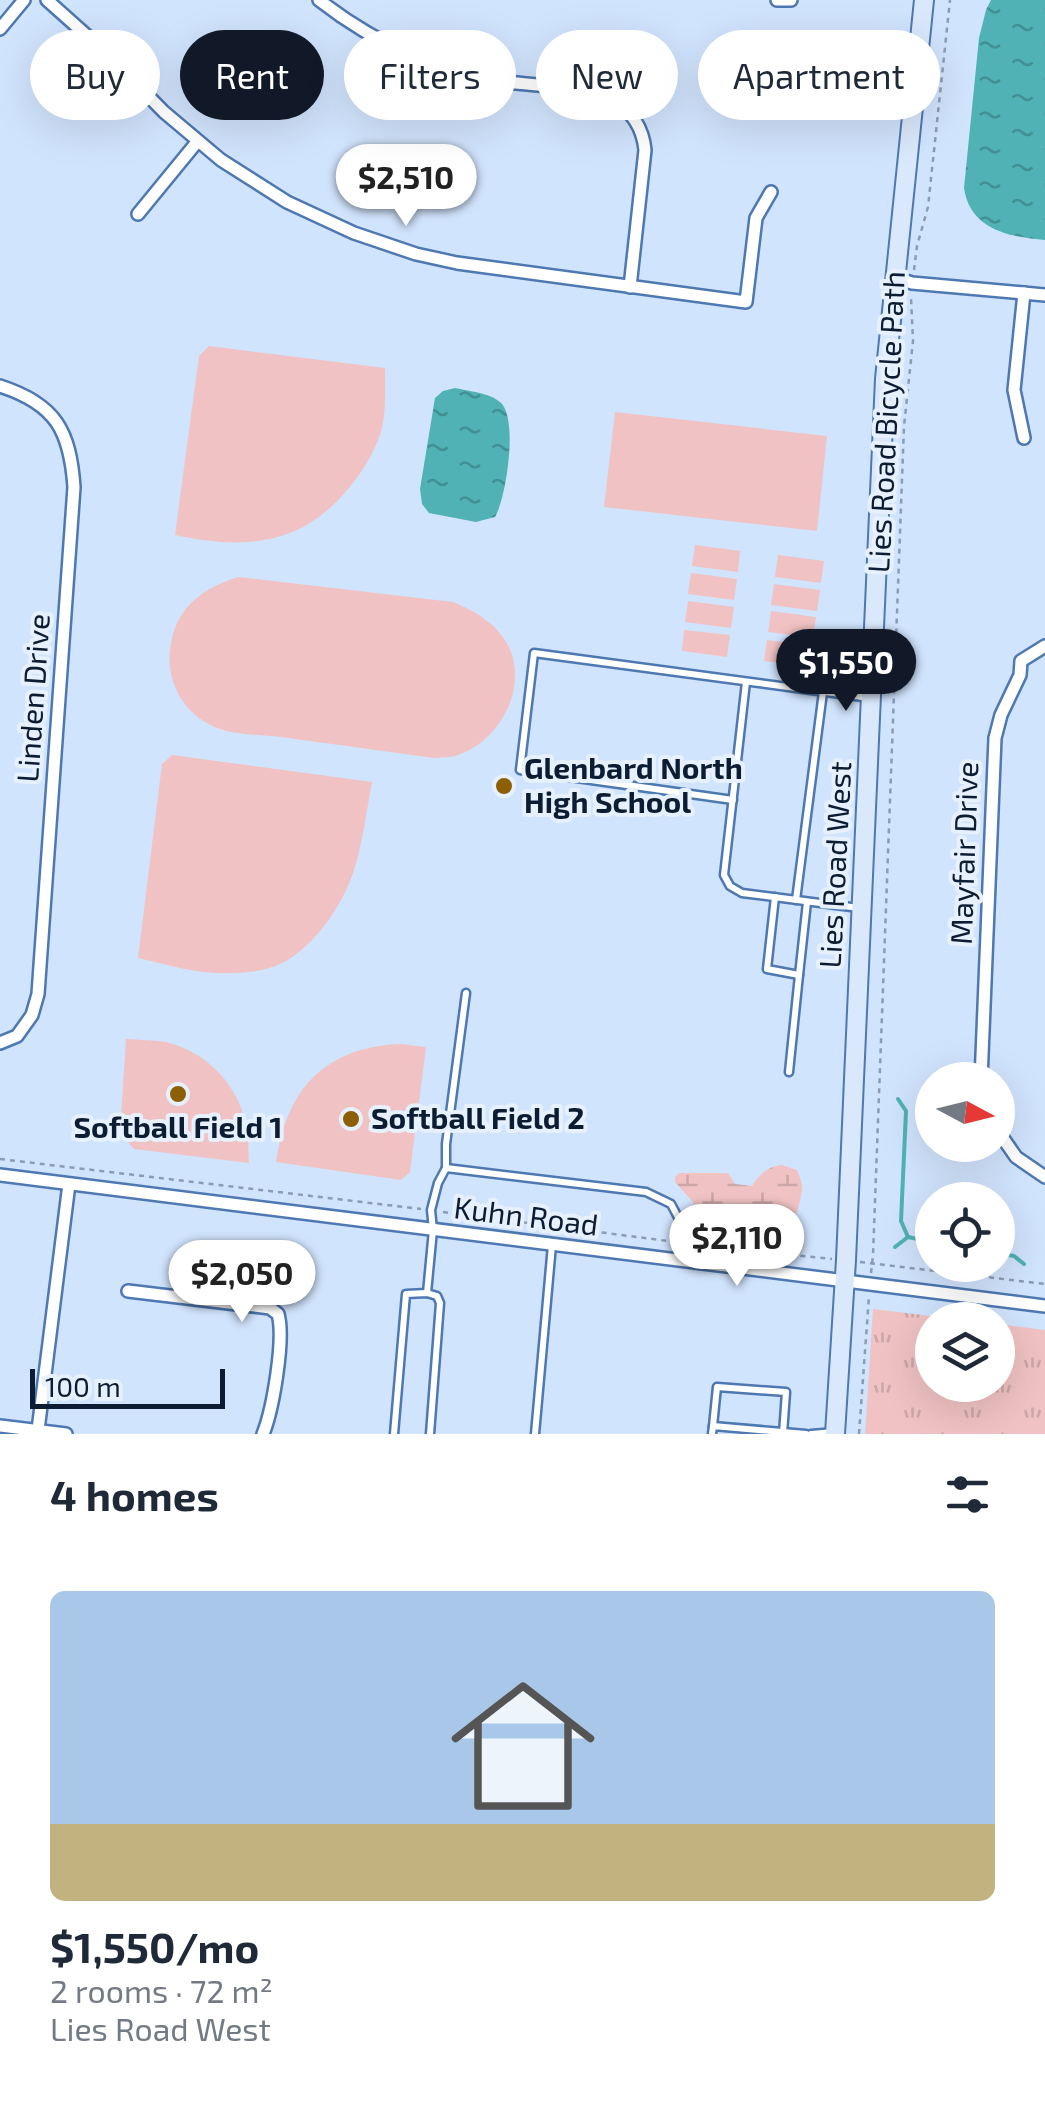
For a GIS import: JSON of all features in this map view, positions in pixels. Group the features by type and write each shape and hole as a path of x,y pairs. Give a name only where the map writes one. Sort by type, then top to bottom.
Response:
{"street":[{"path":"0,29 24,0"},
{"path":"46,0 104,50 197,142 244,177 341,228 457,263 746,302 756,218 771,192"},
{"path":"319,0 372,36 426,61 480,77 588,92 624,108 640,130 645,158 630,286"},
{"path":"777,0 792,0"},
{"name":"Lies Road West","path":"835,1433 885,380 904,280 924,0"},
{"path":"138,214 197,142"},
{"path":"904,280 1045,295"},
{"path":"1024,293 1014,390 1024,438"},
{"name":"Linden Drive","path":"0,386 20,394 59,421 72,460 74,487 38,994 32,1015 18,1036 0,1043"},
{"name":"Mayfair Drive","path":"982,1062 995,738 1020,675 1021,660 1045,646"},
{"path":"1015,1156 1045,1177"},
{"name":"Kuhn Road","path":"0,1176 1045,1306"},
{"path":"38,1430 69,1184"},
{"path":"128,1290 283,1312 270,1418 263,1434"},
{"path":"0,1426 66,1434"}],"lane":[{"path":"732,800 520,770 534,653 871,698"},
{"path":"746,682 724,876 730,886 742,893 862,908"},
{"path":"796,900 823,692"},
{"path":"775,897 766,969 799,975"},
{"path":"789,1072 807,902"},
{"path":"427,1293 434,1230 431,1210 446,1168 466,993"},
{"path":"446,1168 646,1192 671,1204 680,1221 680,1262"},
{"path":"535,1434 552,1245"},
{"path":"394,1434 406,1294 427,1293 437,1296 440,1304 430,1434"},
{"path":"783,1433 786,1392 717,1387 713,1430 783,1433 809,1434 835,1433"}],"path":[{"name":"Lies Road Bicycle Path","path":"872,1266 904,426 913,341 904,280 928,207 950,0"},
{"path":"0,1159 421,1209"},
{"path":"438,1211 668,1241"},
{"path":"686,1243 827,1258"},
{"path":"864,1262 872,1266 1045,1284"},
{"path":"859,1434 869,1302"}],"green space":[{"path":"209,346 385,368 383,423 369,460 337,501 297,530 252,542 175,535 199,356"},
{"path":"615,412 827,436 817,531 604,507"},
{"path":"695,545 740,551 738,572 692,566"},
{"path":"778,555 824,561 821,583 775,577"},
{"path":"691,573 737,579 734,600 688,594"},
{"path":"238,577 453,602 469,609 491,624 508,645 515,678 507,710 498,725 473,748 455,756 434,758 234,732 207,723 179,695 170,670 171,643 180,618 194,600"},
{"path":"774,584 820,590 817,611 771,605"},
{"path":"688,601 734,607 731,628 685,622"},
{"path":"771,611 816,617 813,638 768,632"},
{"path":"684,630 730,635 727,657 682,651"},
{"path":"767,640 813,646 810,667 764,661"},
{"path":"172,755 372,782 362,839 342,899 316,936 282,963 249,972 214,973 138,958 162,764"},
{"name":"Softball Field 1","path":"126,1039 181,1047 220,1074 244,1115 249,1163 134,1149 120,1133"},
{"name":"Softball Field 2","path":"402,1044 426,1047 410,1172 401,1180 276,1162 289,1113 314,1076 352,1053"},
{"path":"782,1165 797,1170 802,1192 791,1225 776,1238 751,1232 737,1238 732,1220 722,1214 707,1234 700,1234 693,1202 675,1182 679,1173 728,1173 735,1184 752,1186 764,1172"},
{"path":"873,1309 915,1314 915,1402 1015,1402 1015,1326 1045,1330 1045,1434 865,1434"}],"water":[{"path":"991,0 1045,0 1045,240 1018,237 983,222 974,213 964,188 979,38"},
{"path":"455,388 496,399 506,411 509,424 509,458 499,508 495,517 476,522 429,513 422,504 420,489 435,398"}],"waterway":[{"path":"898,1099 906,1111 901,1221 908,1237"},
{"path":"908,1237 915,1238"},
{"path":"895,1247 908,1237"},
{"path":"1015,1257 1024,1264"}],"place":[{"name":"Glenbard North High School","path":"504,786"},
{"name":"Softball Field 1","path":"178,1094"},
{"name":"Softball Field 2","path":"351,1119"}]}
